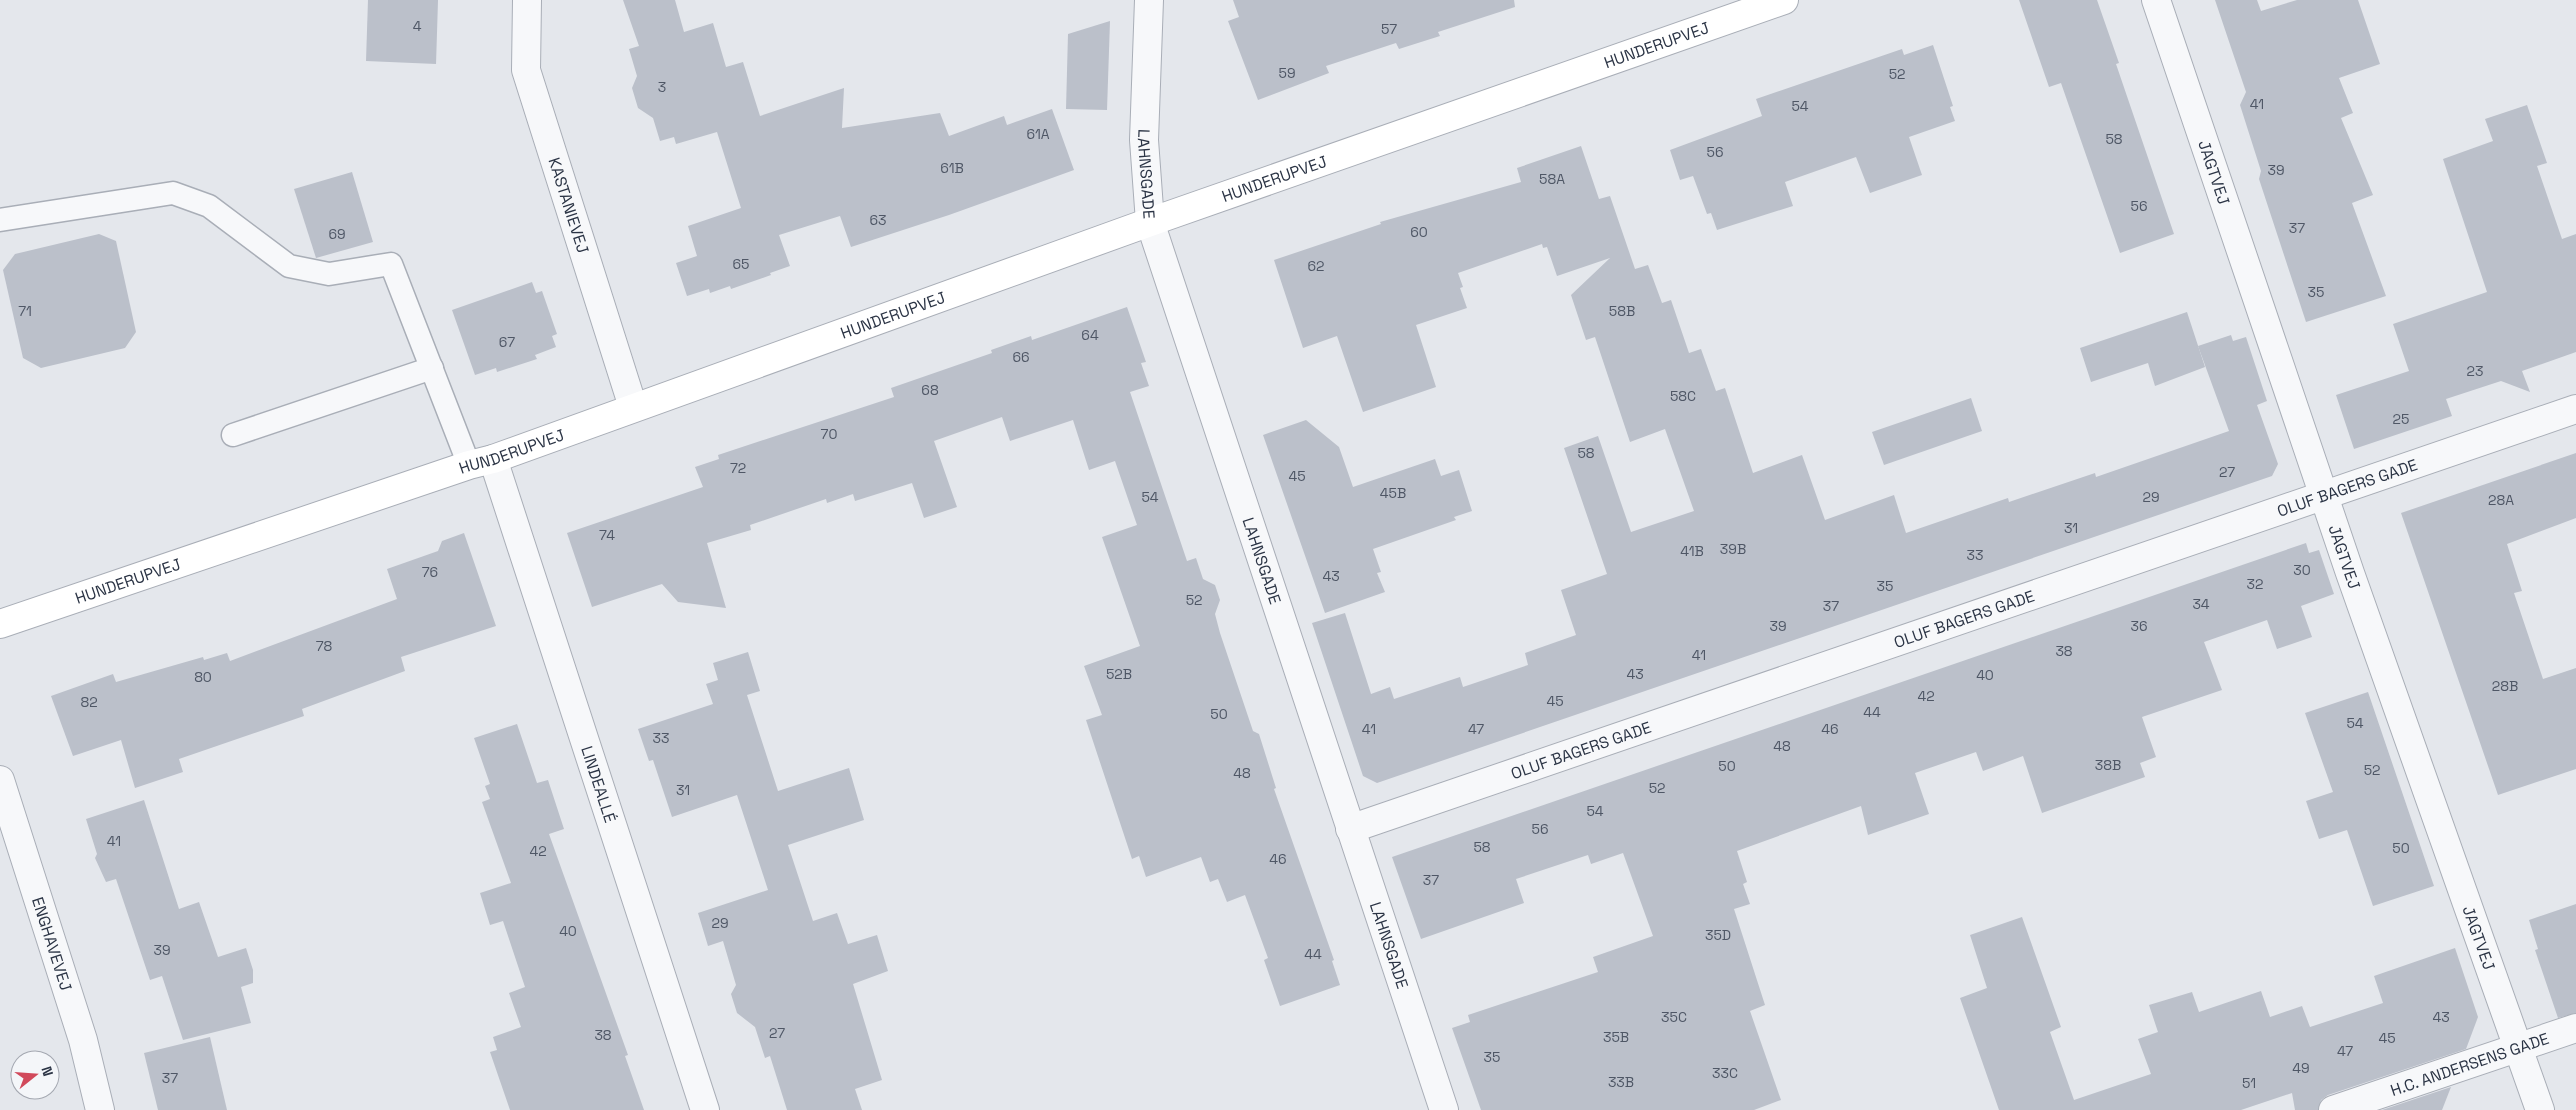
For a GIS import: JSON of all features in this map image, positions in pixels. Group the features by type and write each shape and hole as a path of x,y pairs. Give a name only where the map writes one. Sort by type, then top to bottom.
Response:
{"street":[{"name":"KASTANIEVEJ","path":"527,0 526,70 633,408"},
{"name":"LAHNSGADE","path":"1150,0 1144,140 1150,222 1444,1110"},
{"name":"HUNDERUPVEJ","path":"0,624 481,462 1150,222 1784,0"},
{"name":"JAGTVEJ","path":"2156,0 2324,496 2540,1110"},
{"name":"OLUF BAGERS GADE","path":"1350,829 2576,409"},
{"name":"LINDEALLÉ","path":"481,462 705,1110"},
{"name":"ENGHAVEVEJ","path":"0,780 83,1040 100,1110"},
{"name":"H.C. ANDERSENS GADE","path":"2333,1110 2576,1028"}],"lane":[{"path":"0,220 173,193 209,206 289,266 329,274 391,264 432,368 481,462"},
{"path":"233,435 432,368"}],"building":[{"path":"368,0 438,0 436,64 366,61"},
{"path":"623,0 675,0 684,32 713,23 726,67 743,62 760,116 844,88 842,128 940,113 949,136 1004,116 1007,125 1052,109 1074,170 949,215 851,247 840,216 779,235 790,266 731,289 730,286 710,293 709,289 687,296 676,263 697,256 688,226 741,208 717,132 676,144 674,137 660,141 653,118 638,108 632,88 637,76 629,49 639,46"},
{"path":"1233,0 1514,0 1515,7 1438,32 1440,36 1399,49 1396,43 1326,66 1329,73 1258,100 1228,21 1239,17"},
{"path":"2019,0 2097,0 2119,63 2116,64 2174,234 2120,253 2061,83 2049,87"},
{"path":"2215,0 2257,0 2261,11 2297,0 2358,0 2380,64 2339,78 2353,113 2341,118 2373,195 2352,203 2386,296 2306,322 2259,179 2261,171 2240,105 2246,92"},
{"path":"1110,21 1107,110 1066,109 1068,34"},
{"path":"1933,45 1953,106 1950,107 1955,121 1909,137 1922,175 1870,193 1856,157 1785,182 1793,206 1717,230 1711,213 1707,214 1693,176 1680,180 1670,150 1762,116 1756,99 1902,49 1904,55"},
{"path":"2527,105 2547,163 2537,166 2562,239 2576,234 2576,352 2522,371 2530,392 2501,381 2446,399 2452,416 2354,449 2336,395 2409,371 2393,324 2487,292 2443,159 2493,141 2485,119"},
{"path":"1581,146 1599,199 1610,196 1635,269 1648,265 1662,303 1671,300 1689,353 1701,349 1716,391 1725,388 1753,473 1802,455 1825,520 1894,495 1906,533 2008,498 2009,502 2095,473 2096,477 2229,431 2198,346 2231,335 2233,341 2246,337 2267,401 2257,405 2278,464 2272,476 1377,783 1363,776 1312,623 1345,613 1371,694 1390,687 1394,699 1460,677 1463,687 1528,665 1525,653 1576,635 1561,590 1607,574 1564,448 1598,436 1631,532 1694,511 1665,429 1630,442 1595,337 1586,340 1571,295 1610,258 1557,276 1547,247 1543,248 1542,244 1458,273 1463,287 1460,288 1467,308 1416,325 1436,387 1363,412 1337,336 1303,348 1274,260 1381,224 1380,222 1521,182 1517,168"},
{"path":"352,172 373,242 316,258 294,189"},
{"path":"99,234 116,241 136,332 125,348 41,368 23,358 3,270 15,254"},
{"path":"532,282 536,293 542,291 557,334 552,336 556,347 535,355 537,359 497,372 496,368 475,375 452,310"},
{"path":"1127,307 1146,362 1141,363 1149,386 1130,392 1187,561 1196,558 1203,579 1215,585 1220,600 1215,614 1220,633 1253,731 1259,734 1276,788 1274,789 1334,960 1332,961 1340,985 1280,1006 1264,960 1268,958 1245,895 1227,902 1218,879 1210,882 1201,857 1146,877 1139,856 1132,859 1086,720 1102,715 1084,666 1140,646 1102,537 1137,525 1115,461 1089,470 1073,420 1010,441 1002,417 934,441 957,507 924,518 912,483 855,501 853,494 827,503 826,499 750,525 751,530 707,543 726,608 678,602 662,584 592,607 567,533 703,487 695,467 719,459 718,455 894,397 891,388 992,353 991,350 1031,336 1032,340"},
{"path":"2187,312 2205,367 2155,386 2148,363 2091,382 2080,348"},
{"path":"1971,398 1982,431 1884,465 1872,432"},
{"path":"1306,420 1339,447 1353,487 1435,459 1441,476 1459,470 1472,511 1454,517 1456,520 1373,549 1381,572 1377,573 1385,592 1325,613 1263,435"},
{"path":"2576,453 2576,518 2507,544 2522,591 2514,593 2543,679 2576,668 2576,769 2498,795 2401,513"},
{"path":"464,533 496,626 401,657 405,671 302,709 304,716 179,759 183,772 135,788 121,740 73,756 51,696 113,674 116,682 203,657 204,660 227,653 230,661 397,599 387,569 438,551 442,541"},
{"path":"2306,543 2309,553 2319,550 2334,594 2301,606 2312,637 2277,649 2267,620 2204,642 2222,690 2142,717 2156,757 2140,763 2145,777 2042,813 2023,756 1983,771 1976,752 1915,773 1929,814 1868,835 1861,806 1737,851 1747,882 1743,884 1750,904 1734,909 1765,1005 1750,1011 1781,1100 1754,1110 1481,1110 1452,1028 1470,1022 1468,1015 1598,972 1593,957 1653,936 1623,853 1591,864 1588,855 1516,879 1524,903 1421,939 1392,857"},
{"path":"748,652 760,691 747,695 778,791 849,768 864,820 788,845 813,921 837,913 848,944 877,935 888,971 853,984 882,1080 855,1089 862,1110 787,1110 770,1056 765,1058 755,1027 737,1013 731,994 736,985 723,941 708,946 698,913 768,890 737,795 672,817 653,760 649,761 638,729 713,704 706,684 718,680 713,663"},
{"path":"2368,692 2434,886 2373,906 2347,830 2319,839 2306,801 2333,792 2305,713"},
{"path":"517,724 537,783 548,780 564,829 549,834 628,1055 625,1056 644,1110 510,1110 490,1052 497,1050 493,1037 521,1027 509,993 525,987 503,921 490,925 480,893 511,883 482,802 490,799 485,786 490,784 474,738"},
{"path":"144,800 179,909 199,902 218,957 246,948 253,970 253,983 241,987 251,1023 183,1040 162,976 150,980 116,879 106,882 95,858 97,854 86,819"},
{"path":"2576,904 2576,1013 2558,1018 2535,950 2538,949 2529,920"},
{"path":"2022,917 2061,1027 2050,1032 2074,1100 2151,1074 2138,1039 2158,1032 2149,1005 2192,992 2199,1012 2261,991 2270,1017 2302,1006 2310,1027 2383,1003 2374,976 2455,948 2478,1017 2466,1049 2328,1095 2321,1100 2318,1110 2295,1110 2292,1093 2241,1110 1999,1110 1960,998 1987,988 1970,935"},
{"path":"210,1037 227,1110 158,1110 144,1053"},
{"path":"2451,1087 2442,1110 2382,1110"}]}
